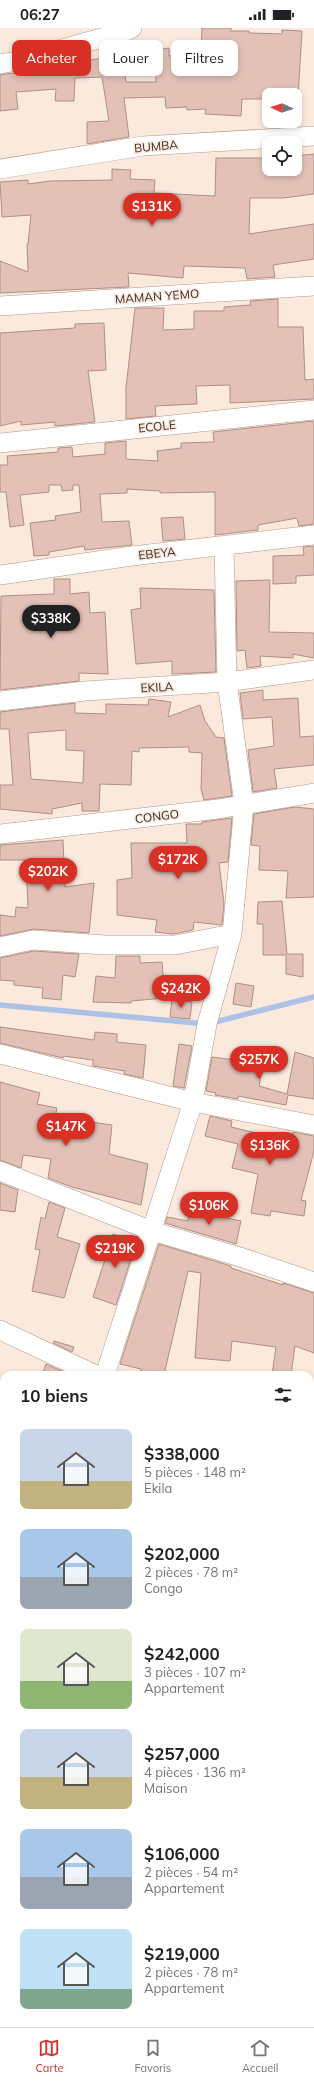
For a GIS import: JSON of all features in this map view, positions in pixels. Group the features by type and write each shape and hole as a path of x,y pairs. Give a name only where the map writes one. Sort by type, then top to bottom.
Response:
{"street":[{"path":"0,64 23,60 132,28"},
{"name":"BUMBA","path":"0,168 143,146 314,136"},
{"name":"MAMAN YEMO","path":"0,306 314,286"},
{"name":"ECOLE","path":"0,443 314,410"},
{"name":"EBEYA","path":"0,575 132,556 314,535"},
{"path":"106,1371 193,1102 207,1024 232,934 244,804 227,682 224,546"},
{"name":"EKILA","path":"0,701 85,691 227,682 314,670"},
{"name":"CONGO","path":"0,834 96,824 314,793"},
{"path":"0,947 10,946 24,940 105,945 175,945 232,934"},
{"path":"0,1054 193,1102 314,1125"},
{"path":"0,1171 152,1231 240,1257 314,1282"},
{"path":"0,1330 87,1371"}],"building":[{"path":"202,28 231,28 231,31 282,34 282,30 302,31 299,88 262,88 262,99 242,99 241,116 205,114 206,109 187,110 187,107 166,108 165,97 124,98 129,137 87,144 87,122 109,121 102,77 75,78 74,101 55,101 56,89 16,92 18,109 0,111 0,75 12,73 12,76 91,76 91,60 99,59 99,76 125,76 126,82 156,82 156,76 163,76 163,49 169,48 169,56 171,56 171,76 238,76 238,40 202,40"},
{"path":"314,154 314,194 283,198 250,198 249,234 314,224 314,259 273,265 275,277 247,279 245,268 184,266 183,278 128,273 129,287 0,293 0,261 28,272 27,244 31,215 2,217 0,182 28,180 28,184 50,181 112,180 112,169 131,170 130,179 155,180 154,193 215,196 216,158 262,158 262,176 302,176 302,155"},
{"path":"278,299 278,327 303,327 305,380 314,379 314,399 230,403 230,385 196,386 197,404 155,406 156,416 126,419 126,388 135,308 164,308 163,330 194,329 194,311 224,311 224,307 251,305 250,301"},
{"path":"104,323 106,370 88,371 95,422 55,426 55,422 21,425 21,421 0,426 0,333 75,328 75,324"},
{"path":"314,421 314,524 299,526 297,518 258,525 258,530 215,535 215,492 160,493 160,491 127,489 127,493 100,494 102,522 129,521 132,545 85,550 84,546 49,552 49,555 34,556 30,523 56,520 55,516 81,512 79,485 73,485 73,490 62,491 61,485 49,485 49,492 20,495 24,525 10,527 6,492 0,492 0,465 8,465 7,456 58,452 58,448 72,447 73,457 105,454 105,443 126,441 126,459 158,461 157,451 181,448 181,443 214,442 213,432"},
{"path":"183,517 185,539 163,541 161,518"},
{"path":"314,546 314,575 296,576 296,583 273,584 273,556 304,555 303,547"},
{"path":"54,579 70,579 70,594 89,592 90,613 105,612 108,674 79,673 79,681 0,690 1,596 54,594"},
{"path":"270,580 269,632 314,633 314,658 293,654 293,658 260,656 261,666 247,668 245,650 237,651 236,581"},
{"path":"140,588 214,590 216,672 172,674 172,661 136,664 131,610 141,608"},
{"path":"263,690 263,700 298,698 300,737 314,736 314,765 274,769 277,788 253,792 248,750 274,746 272,717 243,719 240,693"},
{"path":"149,699 171,702 168,717 200,705 205,721 216,737 224,738 232,796 204,800 201,789 202,753 189,752 189,747 139,748 139,752 132,751 131,785 100,784 99,811 82,811 82,803 52,809 52,814 0,809 0,785 13,785 9,729 0,729 0,712 75,703 75,713 106,714 106,704 148,705","holes":["66,730 66,750 84,751 83,783 31,779 28,733"]},
{"path":"295,807 314,809 314,897 286,898 288,871 259,870 260,846 251,845 254,814"},
{"path":"232,818 228,862 219,863 224,903 222,925 194,922 193,930 173,934 155,932 157,920 117,915 117,880 132,878 131,843 187,843 186,824 202,824 202,822"},
{"path":"63,840 65,887 94,883 89,933 34,929 0,936 0,915 15,917 16,907 28,908 26,860 0,860 0,845"},
{"path":"282,901 287,954 303,954 303,977 286,974 286,955 263,955 263,924 257,924 258,902"},
{"path":"34,951 79,954 75,977 63,975 61,1000 42,998 43,988 14,985 14,981 0,980 0,958"},
{"path":"116,956 140,956 140,963 162,962 165,998 131,1001 131,1003 93,1002 96,976 115,978"},
{"path":"236,983 254,986 251,1007 233,1004"},
{"path":"172,999 192,1002 190,1019 170,1017"},
{"path":"0,1027 94,1040 95,1032 117,1034 117,1042 146,1045 143,1078 124,1074 125,1071 93,1066 93,1060 63,1056 63,1058 0,1043"},
{"path":"179,1044 192,1046 184,1088 173,1086"},
{"path":"295,1052 314,1058 314,1099 288,1095 286,1105 238,1096 238,1099 215,1095 216,1093 206,1091 212,1057 243,1061 244,1058 264,1061 259,1086 287,1094"},
{"path":"0,1082 40,1093 37,1104 57,1108 55,1117 112,1125 109,1154 148,1164 141,1205 72,1187 48,1178 51,1159 23,1155 21,1168 0,1160"},
{"path":"210,1116 232,1121 231,1127 290,1141 293,1132 314,1136 314,1151 301,1200 306,1201 304,1216 271,1211 270,1216 251,1213 258,1174 232,1168 238,1144 205,1136"},
{"path":"0,1183 18,1190 15,1212 0,1210"},
{"path":"49,1202 65,1208 57,1237 80,1244 64,1298 32,1291 40,1250 35,1249 41,1217 45,1219"},
{"path":"190,1210 241,1221 236,1244 165,1223 167,1217 188,1221"},
{"path":"113,1234 135,1241 136,1236 138,1237 116,1305 93,1297"},
{"path":"159,1244 231,1266 231,1268 283,1285 283,1283 314,1293 314,1353 295,1346 292,1371 273,1371 276,1347 232,1341 230,1361 195,1358 201,1273 188,1271 165,1371 141,1371 141,1369 120,1364"},
{"path":"54,1341 74,1347 72,1352 53,1343"},
{"path":"46,1364 62,1371 43,1371"}],"waterway":[{"path":"0,1005 207,1024 314,997"}]}
